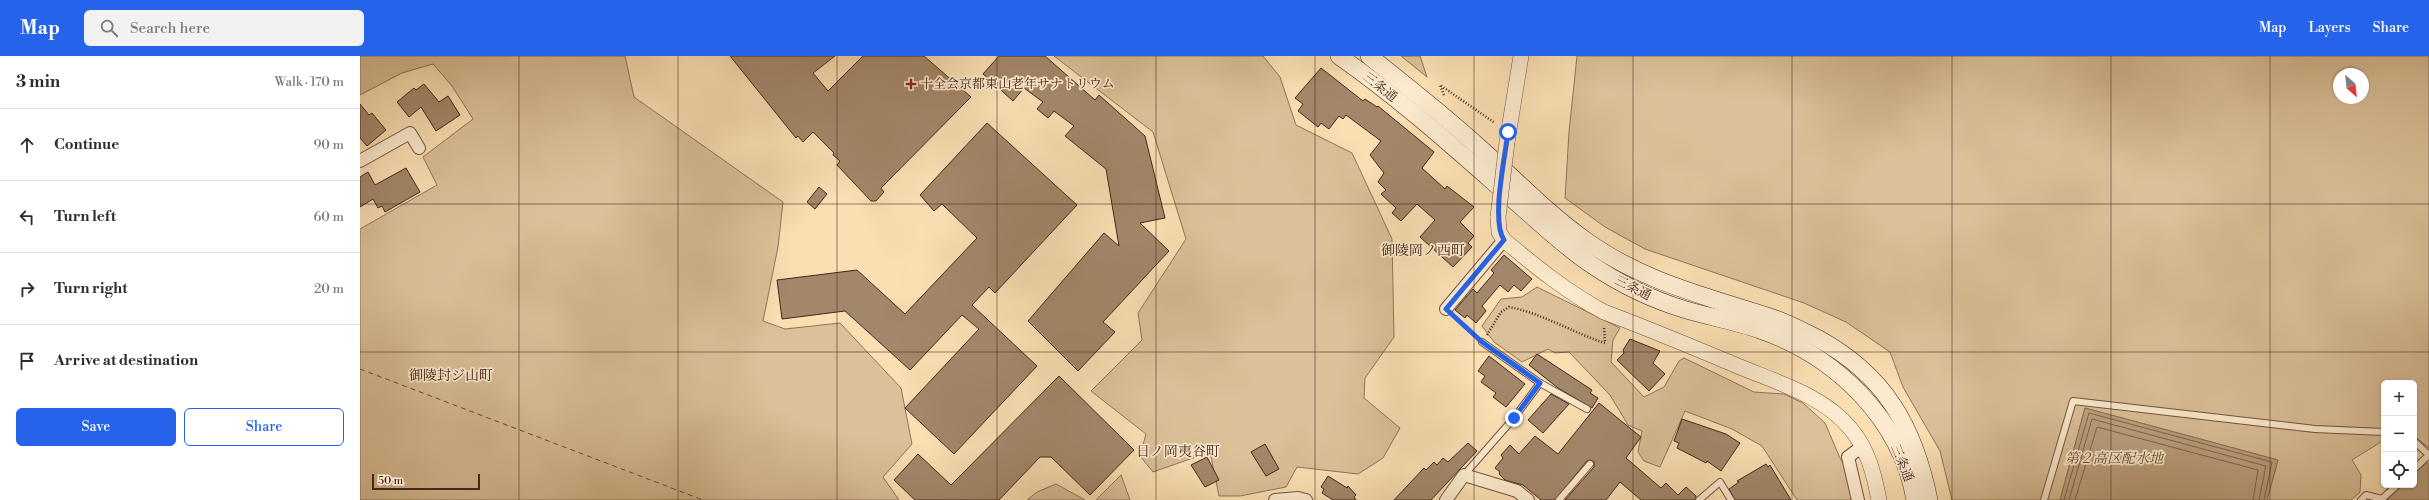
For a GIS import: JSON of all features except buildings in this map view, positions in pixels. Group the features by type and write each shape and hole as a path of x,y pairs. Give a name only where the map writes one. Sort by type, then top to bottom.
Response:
{"main road":[{"name":"三条通","path":"1339,56 1427,124 1591,265 1622,284 1654,298 1683,309 1760,330 1795,345 1851,383 1884,424 1902,458 1915,500"},
{"name":"三条通","path":"1369,56 1442,114 1585,240 1657,281 1775,318 1831,346 1859,365 1893,403 1910,434 1920,461 1929,500"}],"street":[{"path":"1521,56 1508,137 1498,217 1499,232 1504,240 1550,279 1598,308 1797,390 1827,408 1850,427 1863,446 1871,463 1879,500"},
{"path":"360,161 410,133 419,148"},
{"path":"1446,309 1504,240"},
{"path":"1858,500 1848,457 1863,446"},
{"path":"1446,500 1464,475 1517,491 1528,500"},
{"path":"1275,500 1298,498 1306,500"}],"lane":[{"path":"1482,342 1540,383 1586,409"},
{"path":"1464,475 1514,418 1540,383"},
{"path":"2044,500 2072,401 2315,429 2381,432"},
{"path":"2417,444 2429,455 2417,466"},
{"path":"1559,500 1590,464"},
{"path":"1699,500 1720,482 1732,500"},
{"path":"2361,500 2366,496 2382,499 2394,488"}],"path":[{"path":"1443,102 1444,96 1440,84 1508,137"},
{"path":"1446,309 1482,342 1502,312 1509,307 1520,309 1572,332 1605,343"}],"shaded area":[{"path":"360,56 625,56 634,97 783,202 778,247 763,321 785,329 840,323 901,388 912,444 883,477 899,500 360,500 360,229 437,185 423,157 473,119 452,86 433,64 402,73 360,95"},
{"path":"1054,56 1263,56 1280,77 1296,125 1352,153 1392,239 1394,337 1365,378 1364,398 1400,428 1383,458 1358,474 1297,467 1286,487 1240,496 1219,496 1210,452 1153,472 1140,456 1146,434 1091,391 1142,340 1138,313 1186,239 1153,132"},
{"path":"1401,56 1420,56 1427,77"},
{"path":"1577,56 2429,56 2429,448 2417,438 2417,380 2381,380 2381,442 2352,460 2361,475 2360,492 2351,500 2267,500 2278,460 2085,408 2060,500 1952,500 1940,451 1903,387 1890,352 1846,322 1804,303 1645,249 1605,227 1565,198 1569,132"},
{"path":"1537,287 1620,328 1613,340 1611,362 1644,397 1664,387 1679,361 1684,358 1754,392 1784,394 1803,403 1825,423 1840,458 1864,500 1797,500 1762,446 1732,429 1685,411 1660,467 1644,461 1638,452 1642,431 1628,425 1610,395 1569,352 1555,353 1548,349 1522,362 1494,342 1482,326 1501,299 1522,297"},
{"path":"1121,475 1130,500 1096,500"},
{"path":"1056,484 1085,500 1027,500 1037,492"}],"water":[{"name":"第２高区配水地","path":"2085,408 2278,460 2267,500 2060,500"},
{"path":"2427,462 2429,464 2429,500 2387,500 2400,488 2417,488 2417,471"}],"ferry route":[{"path":"360,369 703,500"}],"place":[{"name":"十全会京都東山老年サナトリウム","path":"911,84"}],"district":[{"name":"御陵岡ノ西町","path":"1423,251"},
{"name":"御陵封ジ山町","path":"451,376"},
{"name":"日ノ岡夷谷町","path":"1178,452"}],"route":[{"path":"1508,132 1498,217 1499,232 1504,240 1446,309 1482,342 1540,383 1514,418"}]}
